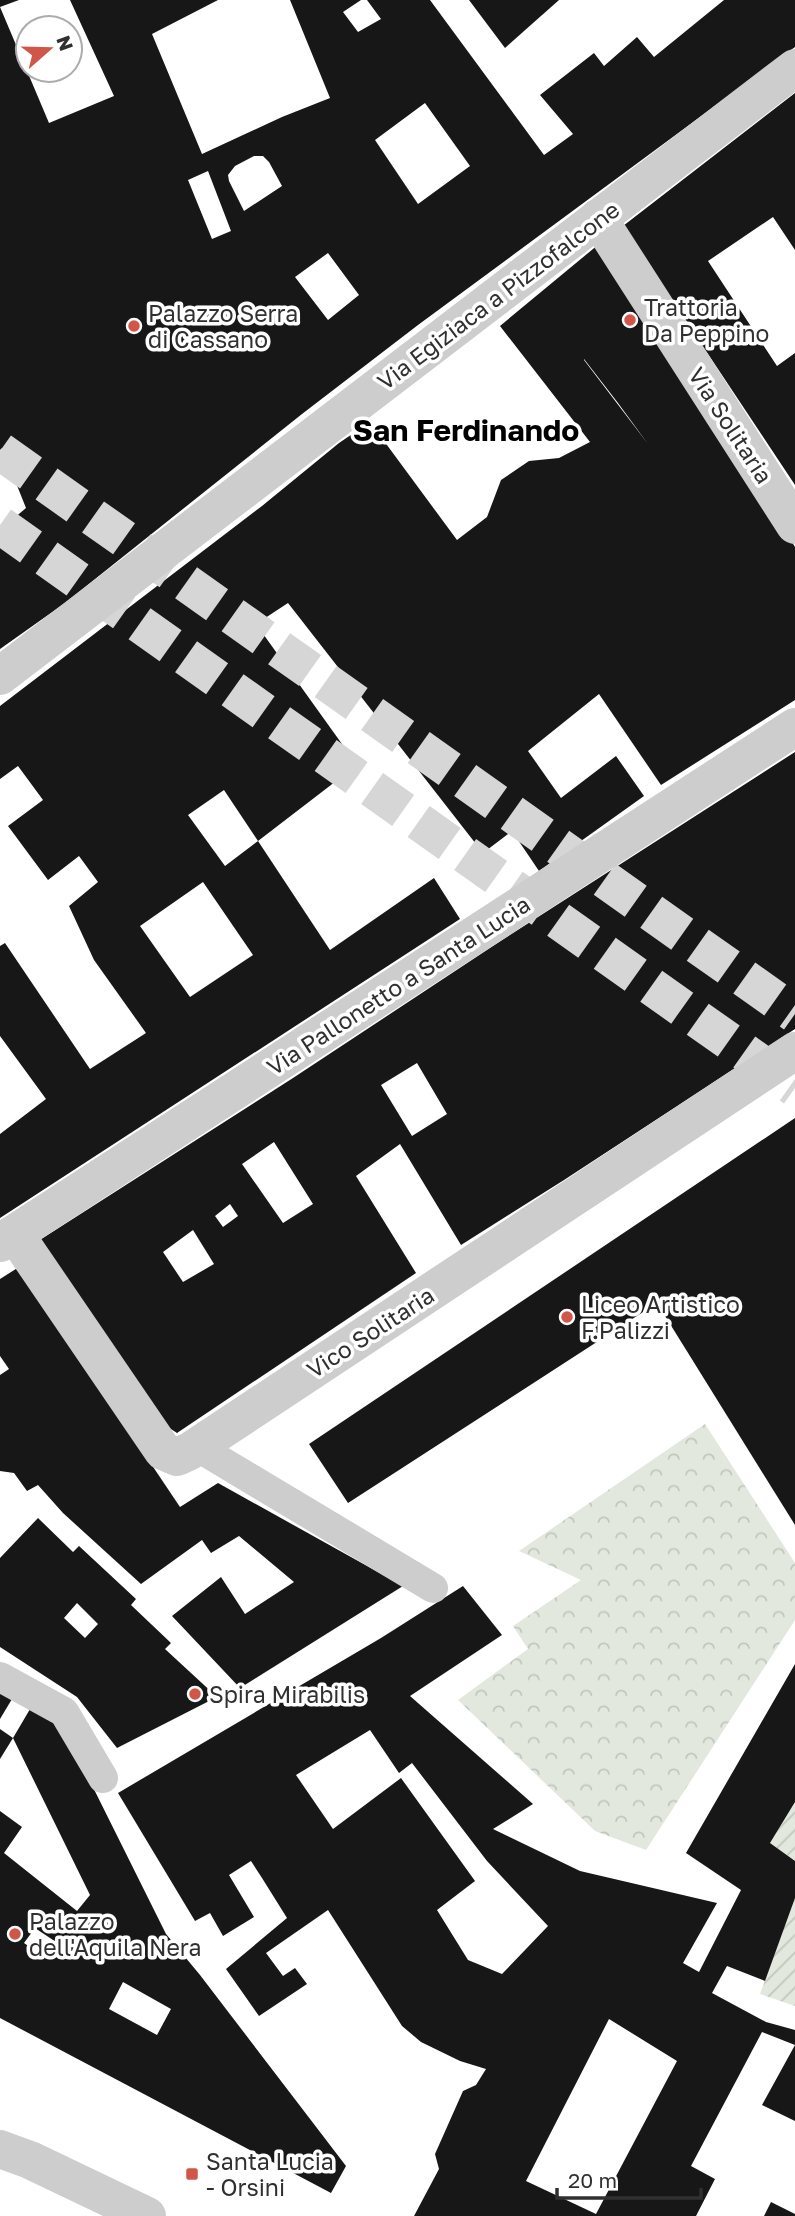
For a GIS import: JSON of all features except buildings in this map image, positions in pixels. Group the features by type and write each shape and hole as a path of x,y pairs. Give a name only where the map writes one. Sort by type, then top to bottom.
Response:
{"street":[{"name":"Via Egiziaca a Pizzofalcone","path":"0,676 795,68"},
{"name":"Via Solitaria","path":"598,218 795,526"},
{"name":"Via Pallonetto a Santa Lucia","path":"7,1238 795,727"},
{"name":"Vico Solitaria","path":"7,1238 163,1451 177,1457 795,1051"},
{"path":"196,1446 433,1588"},
{"path":"0,1678 64,1712 103,1778"},
{"path":"0,2148 30,2160 137,2214"}],"green space":[{"path":"705,1424 795,1563 795,1620 646,1850 595,1831 458,1700 528,1649 513,1626 581,1580 519,1551"},
{"path":"795,1802 795,1861 770,1843"},
{"path":"795,1898 795,2006 760,1994"}],"tunnel":[{"path":"0,451 795,1014"},
{"path":"0,525 795,1088"}],"place":[{"name":"Trattoria Da Peppino","path":"630,320"},
{"name":"Palazzo Serra di Cassano","path":"134,326"},
{"name":"Liceo Artistico F.Palizzi","path":"567,1317"},
{"name":"Spira Mirabilis","path":"195,1694"},
{"name":"Palazzo dell'Aquila Nera","path":"15,1934"},
{"name":"Santa Lucia - Orsini","path":"192,2174"}],"district":[{"name":"San Ferdinando","path":"466,430"}]}
